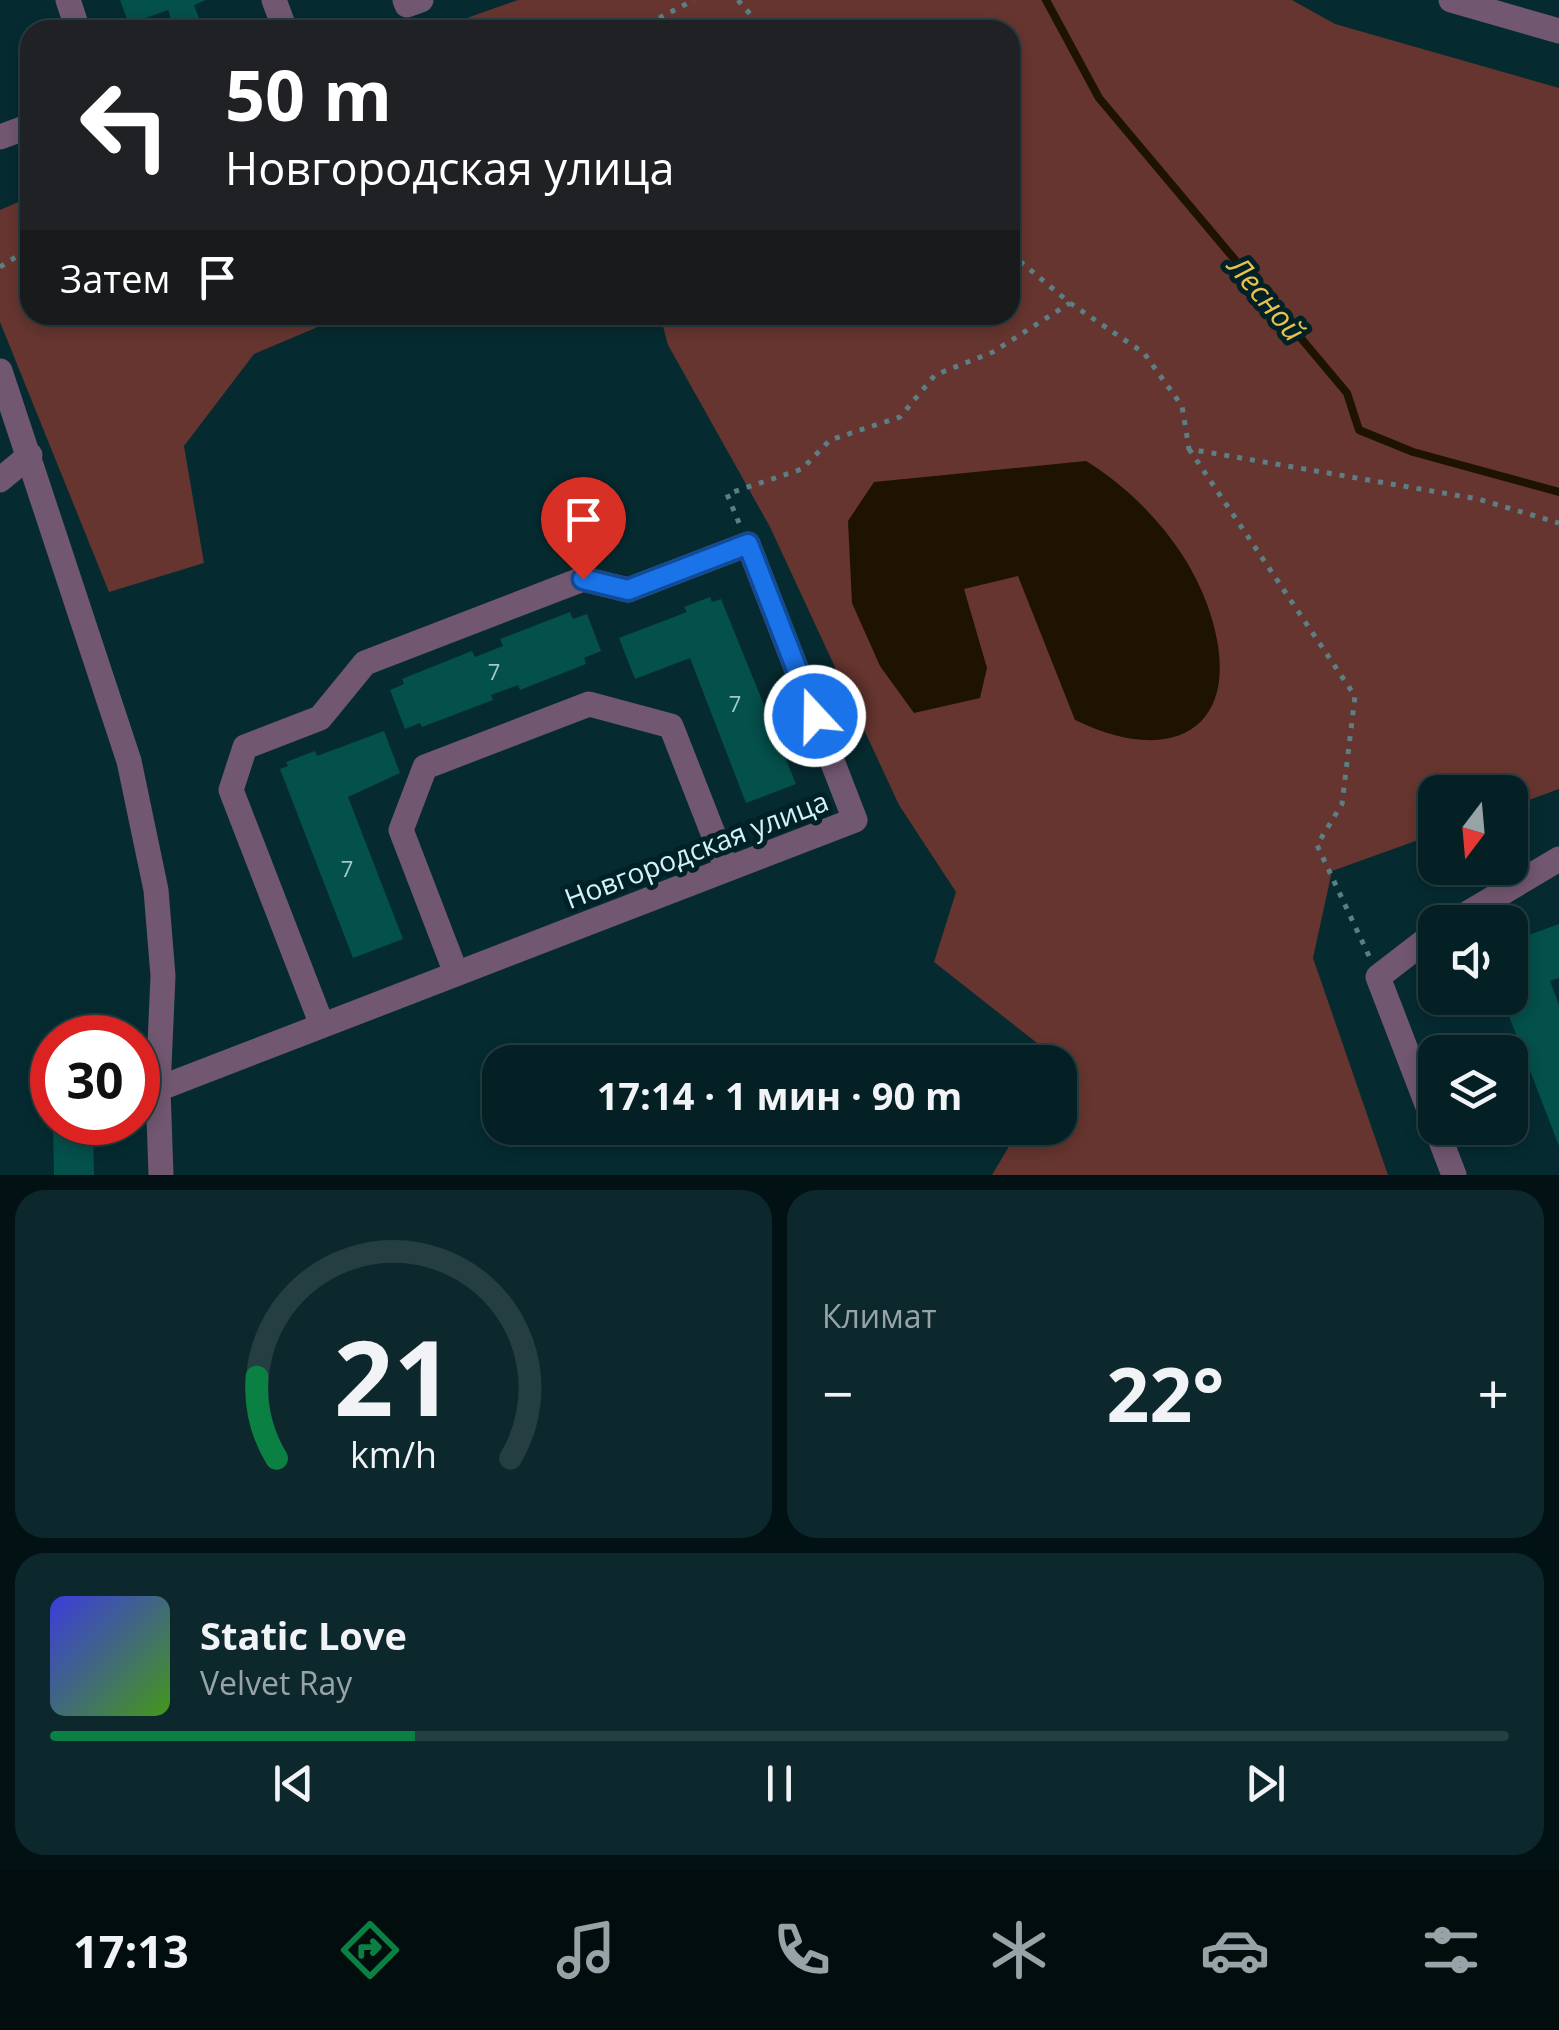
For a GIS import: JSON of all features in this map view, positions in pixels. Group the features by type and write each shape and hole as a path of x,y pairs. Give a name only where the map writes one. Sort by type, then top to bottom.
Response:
{"street":[{"path":"405,0 407,5 421,0"},
{"path":"1451,0 1559,31"},
{"path":"0,371 129,761 156,890 163,976 160,1044"},
{"path":"0,480 30,454"},
{"path":"322,1025 231,790 245,747 320,718 365,663 583,579 628,590 748,544"},
{"name":"Новгородская улица","path":"160,1088 855,820 748,544"},
{"path":"456,973 400,830 425,767 534,725 589,704 671,726 727,869"},
{"path":"1482,905 1559,859"},
{"path":"1418,946 1378,977 1418,1082"},
{"path":"160,1132 162,1175"},
{"path":"1442,1145 1454,1175"}],"path":[{"path":"655,20 694,0"},
{"path":"738,0 755,20"},
{"path":"1020,260 1070,303 1144,353 1182,406 1189,449 1356,696 1342,804 1317,846 1378,977"},
{"path":"748,544 727,494 802,469 830,440 900,417 935,376 993,352 1070,303"},
{"path":"1189,449 1478,498 1559,523"}],"shaded area":[{"path":"518,0 1292,0 1335,24 1559,88 1559,789 1528,800 1528,775 1418,775 1418,840 1332,871 1313,958 1388,1175 992,1175 1010,1145 1077,1145 1077,1045 1040,1045 934,962 956,892 899,805 770,527 668,345 663,325 1020,325 1020,20 461,20"},
{"path":"20,201 20,325 322,325 254,354 184,446 204,563 109,592 0,322 0,210"},
{"path":"1086,461 1142,505 1173,542 1198,583 1218,644 1219,678 1212,705 1197,725 1175,737 1147,740 1113,735 1075,720 1018,576 964,589 987,668 980,698 914,713 880,666 852,603 848,521 874,482"}],"building":[{"path":"120,0 206,0 194,5 200,20 172,20 168,10 140,20 128,20"},
{"path":"710,597 712,602 721,599 796,784 746,803 690,658 635,679 619,638 687,612 684,607"},
{"path":"570,612 573,619 587,614 601,651 584,658 586,664 520,690 518,685 491,695 493,700 422,727 420,723 405,729 390,690 404,684 402,679 472,651 475,657 503,646 500,639"},
{"path":"384,731 400,773 348,797 403,939 353,958 280,769 288,766 286,762 315,751 317,756"},
{"path":"1559,924 1559,978 1550,981 1559,1005 1559,1146 1528,1066 1528,1035 1516,1035 1509,1015 1528,1015 1528,935"},
{"path":"53,1145 93,1145 94,1175 54,1175"}],"waterway":[{"name":"Лесной","path":"1046,0 1099,98 1347,393 1359,430 1413,452 1559,492"}],"route":[{"path":"583,579 628,590 748,544 815,716"}]}
